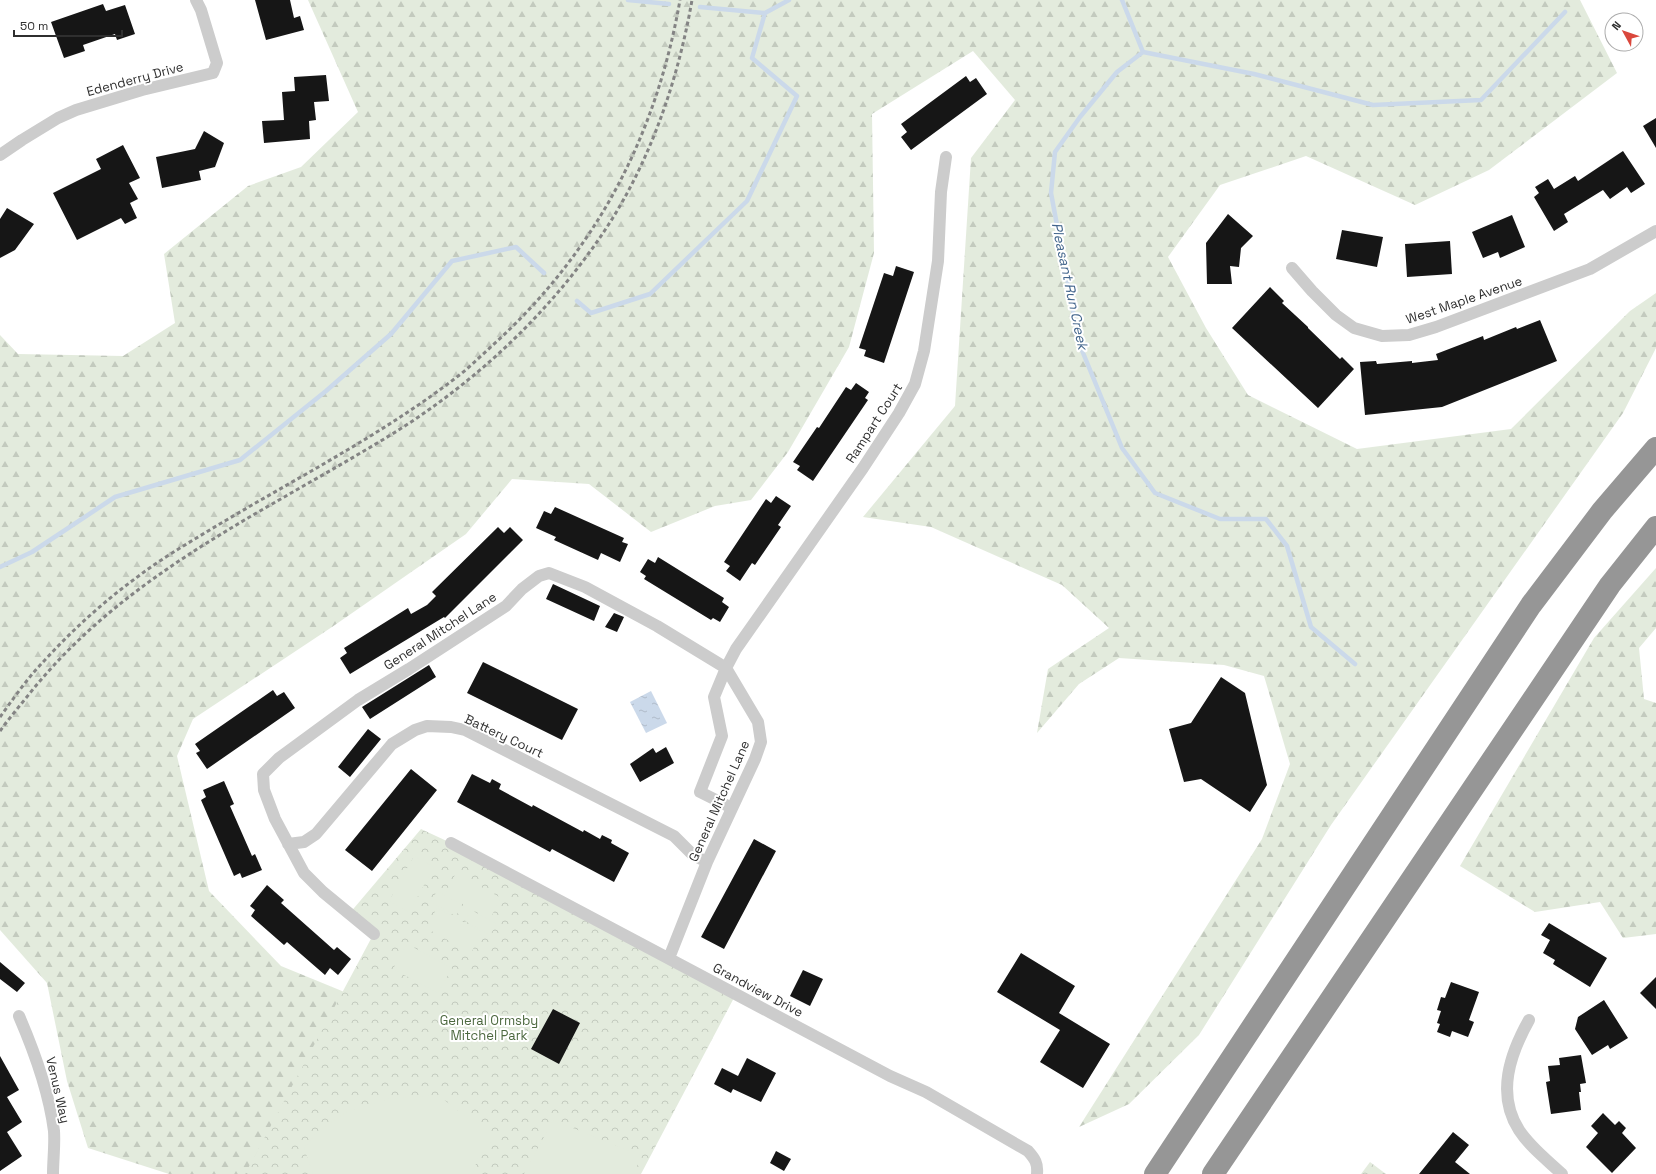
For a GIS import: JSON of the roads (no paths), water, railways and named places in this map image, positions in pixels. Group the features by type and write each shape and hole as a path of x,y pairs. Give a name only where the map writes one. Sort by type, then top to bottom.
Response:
{"highway":[{"path":"1155,1174 1531,605 1602,511 1656,448"},
{"path":"1213,1174 1610,585 1656,527"}],"street":[{"name":"Edenderry Drive","path":"0,155 58,118 76,110 142,90 213,73 217,63 201,10 196,0"},
{"name":"Rampart Court","path":"732,808 700,792 722,736 714,698 726,668 736,649 867,462 916,384 924,350 938,261 941,192 946,157"},
{"name":"West Maple Avenue","path":"1292,268 1336,315 1354,328 1382,336 1409,335 1443,325 1590,269 1656,231"},
{"name":"General Mitchel Lane","path":"374,934 323,892 304,873 275,819 264,790 262,774 279,758 358,700 506,606 522,589 539,576 550,573 585,587 657,626 726,668 758,722 761,742 755,759 708,862 669,958"},
{"name":"Battery Court","path":"288,844 304,842 316,834 392,744 415,730 427,726 465,730 674,836 693,855 708,862"},
{"name":"Grandview Drive","path":"451,842 890,1076 926,1092 1028,1151 1036,1159 1038,1168 1037,1174"},
{"name":"Venus Way","path":"19,1016 35,1053 49,1100 54,1133 53,1174"},
{"path":"1529,1020 1518,1040 1509,1064 1507,1095 1512,1114 1519,1130 1533,1147 1562,1174"}],"water":[{"path":"651,691 667,723 646,733 630,702"}],"waterway":[{"name":"Pleasant Run Creek","path":"628,0 669,4"},
{"name":"Pleasant Run Creek","path":"700,7 765,13 789,0"},
{"name":"Pleasant Run Creek","path":"1122,0 1143,52"},
{"path":"1143,52 1254,74 1373,105 1481,100 1565,12"},
{"path":"577,301 591,313 650,294 747,201 797,96 752,58 765,13"},
{"name":"Pleasant Run Creek","path":"1143,52 1117,72 1080,117 1055,152 1051,193 1079,343 1122,448 1155,493 1220,519 1266,519 1287,546 1311,627 1355,664"},
{"path":"0,567 32,552 115,497 240,460 326,391 391,334 452,261 516,247 544,273"}],"railway":[{"path":"0,717 30,677 58,646 122,588 176,550 343,453 404,415 462,373 530,309 562,271 591,231 616,189 637,145 655,98 669,50 680,0"},
{"path":"0,731 26,698 63,656 103,618 145,585 236,525 412,422 474,375 503,350 530,323 581,264 603,233 634,179 648,151 670,91 679,61 692,0"}],"park label":[{"name":"General Ormsby Mitchel Park","path":"489,1028"}]}
